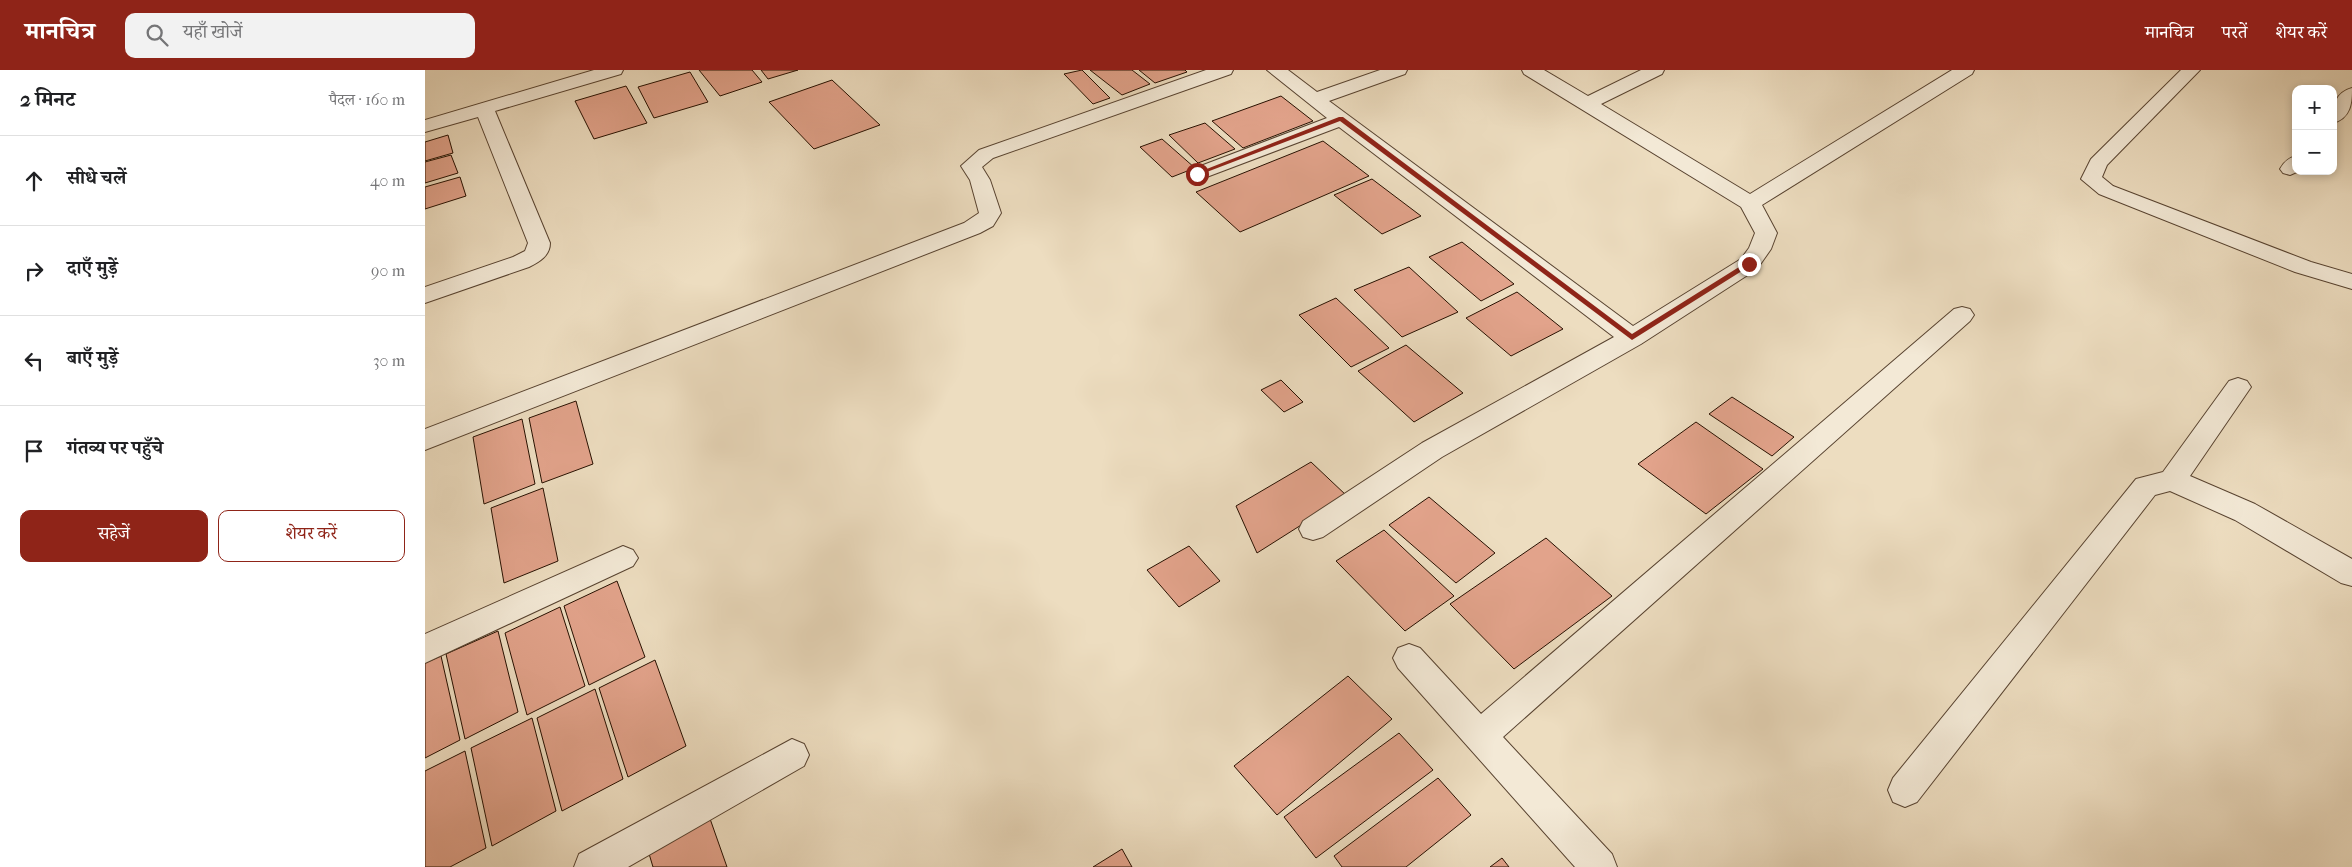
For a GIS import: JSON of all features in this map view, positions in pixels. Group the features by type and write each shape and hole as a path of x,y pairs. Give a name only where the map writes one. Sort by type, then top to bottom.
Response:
{"street":[{"path":"425,126 614,70"},
{"path":"425,440 972,228 985,221 990,213 980,180 971,166 986,154 1224,70"},
{"path":"1276,70 1632,338"},
{"path":"1315,99 1398,70"},
{"path":"1313,529 1432,450 1632,338 1749,264 1760,249 1766,233 1750,203 1531,70"},
{"path":"1587,104 1655,70"},
{"path":"1750,203 1965,70"},
{"path":"2191,70 2098,163 2091,179 2106,190 2303,267 2352,282"},
{"path":"2337,112 2352,94"},
{"path":"425,295 521,262 533,256 539,249 539,243 484,108"},
{"path":"1197,174 1341,119"},
{"path":"1480,736 1962,315"},
{"path":"2172,480 2238,387"},
{"path":"1905,790 2146,486 2172,480 2245,512 2352,574"},
{"path":"425,649 623,558"},
{"path":"1409,658 1599,867"},
{"path":"592,867 792,755"}],"building":[{"path":"699,70 752,70 762,82 720,96"},
{"path":"761,70 798,70 768,79"},
{"path":"1082,70 1110,98 1093,104 1064,74"},
{"path":"1090,70 1132,70 1150,84 1122,95"},
{"path":"1139,70 1185,70 1187,72 1155,83"},
{"path":"690,72 708,102 654,118 638,87"},
{"path":"832,80 880,125 814,149 769,102"},
{"path":"626,86 647,123 594,139 575,101"},
{"path":"1281,96 1313,121 1243,148 1212,121"},
{"path":"1205,123 1235,149 1198,163 1169,135"},
{"path":"448,135 453,153 425,161 425,142"},
{"path":"1162,139 1195,168 1172,177 1140,147"},
{"path":"1323,141 1369,176 1240,232 1196,192"},
{"path":"451,155 458,173 425,183 425,162"},
{"path":"460,177 466,196 425,209 425,187"},
{"path":"1372,179 1421,216 1382,234 1334,195"},
{"path":"1462,242 1514,284 1481,301 1429,257"},
{"path":"1409,267 1458,312 1402,337 1354,290"},
{"path":"1517,292 1563,329 1511,356 1466,318"},
{"path":"1336,298 1389,348 1351,367 1299,315"},
{"path":"1406,345 1463,393 1414,422 1358,371"},
{"path":"1281,380 1303,402 1284,412 1261,390"},
{"path":"1732,397 1794,437 1772,456 1709,414"},
{"path":"576,401 593,464 542,483 529,418"},
{"path":"522,419 535,484 484,504 473,437"},
{"path":"1696,422 1763,469 1706,514 1638,464"},
{"path":"1311,462 1347,496 1257,553 1236,506"},
{"path":"543,488 558,561 504,583 491,508"},
{"path":"1429,497 1495,553 1456,583 1389,525"},
{"path":"1384,530 1454,596 1405,631 1336,561"},
{"path":"1546,538 1612,596 1514,669 1450,604"},
{"path":"1189,546 1220,581 1179,607 1147,570"},
{"path":"617,581 645,657 589,685 564,606"},
{"path":"560,607 585,686 527,715 505,633"},
{"path":"498,631 518,712 465,739 446,654"},
{"path":"441,656 460,740 425,758 425,663"},
{"path":"655,660 686,746 628,777 599,688"},
{"path":"1348,676 1392,719 1277,815 1234,766"},
{"path":"595,689 623,779 562,811 537,718"},
{"path":"532,718 556,811 492,846 471,748"},
{"path":"1399,733 1433,770 1316,858 1284,817"},
{"path":"465,751 486,848 450,867 425,867 425,771"},
{"path":"1438,778 1471,815 1406,867 1342,867 1334,856"},
{"path":"708,813 727,867 653,867 647,847"},
{"path":"1122,849 1132,867 1093,867"},
{"path":"1502,858 1509,867 1490,867"}],"route":[{"path":"1197,174 1341,119 1632,338 1749,264"}]}
